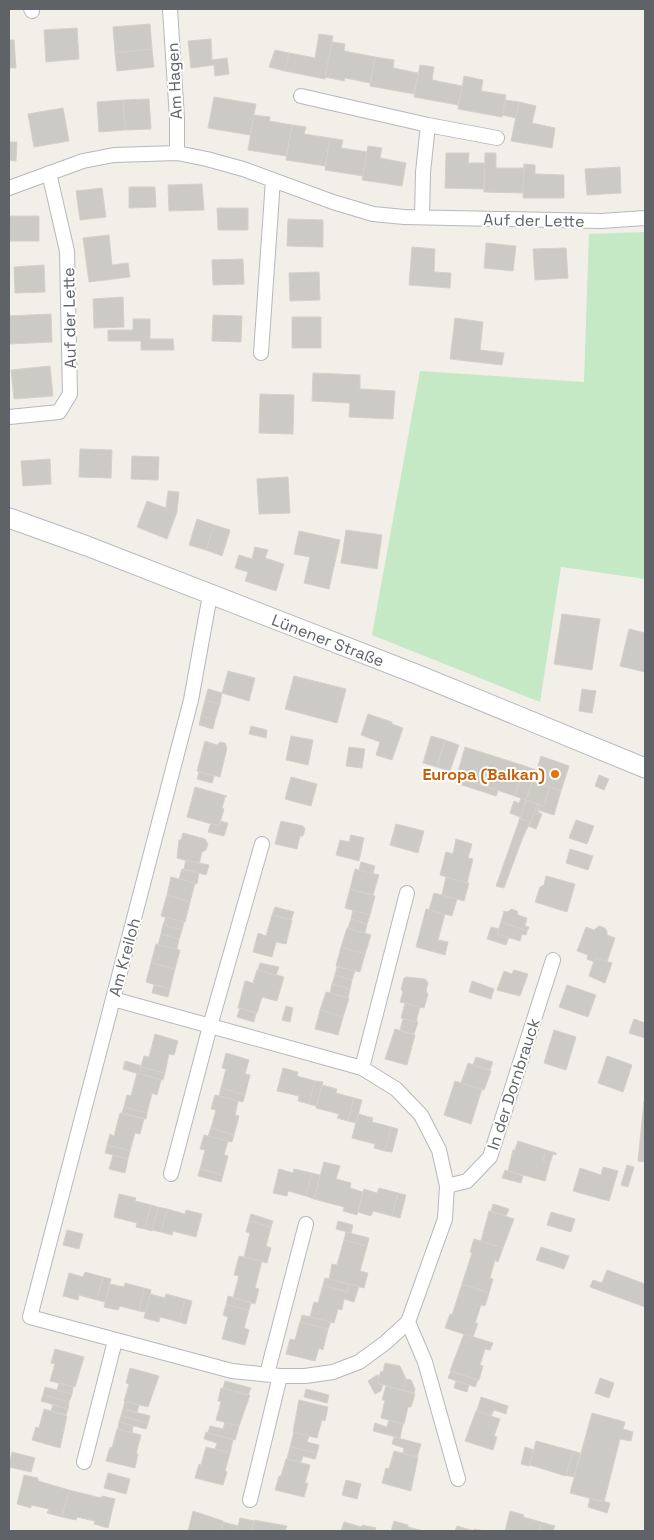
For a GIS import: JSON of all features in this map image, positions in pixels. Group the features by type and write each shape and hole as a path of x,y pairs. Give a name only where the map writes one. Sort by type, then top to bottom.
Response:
{"main road":[{"name":"Lünener Straße","path":"9,518 87,546 416,674 645,768"}],"street":[{"name":"Am Hagen","path":"170,9 177,119 176,153"},
{"path":"301,96 428,126 497,138"},
{"path":"422,217 423,172 428,126"},
{"name":"Auf der Lette","path":"9,188 49,172 114,155 176,153 207,159 373,214 600,221 645,218"},
{"name":"Auf der Lette","path":"9,417 59,412 70,394 67,251 49,172"},
{"path":"261,353 273,180"},
{"name":"Am Kreiloh","path":"115,1341 30,1317 191,700 210,595"},
{"path":"171,1174 210,1026 262,844"},
{"path":"362,1068 407,893"},
{"name":"In der Dornbrauck","path":"447,1186 467,1181 490,1157 552,960"},
{"path":"84,1462 115,1341 232,1371 305,1376 333,1372 359,1362 385,1343 408,1322 445,1219 447,1186 439,1150 420,1114 396,1089 362,1068 113,1000"},
{"path":"250,1500 306,1224"},
{"path":"408,1322 425,1362 458,1480"}],"green space":[{"path":"645,232 645,579 561,567 540,702 372,635 420,371 584,382 589,234"}],"building":[{"path":"150,24 152,49 115,53 113,27"},
{"path":"77,28 79,59 46,62 44,30"},
{"path":"319,34 333,36 325,79 285,71 289,53 315,58"},
{"path":"211,39 212,60 227,58 229,74 215,76 214,65 191,68 188,41"},
{"path":"9,40 14,40 16,68 9,68"},
{"path":"332,42 345,44 344,51 375,57 370,83 345,78 344,81 325,77"},
{"path":"152,49 154,67 117,71 115,53"},
{"path":"275,50 289,53 285,71 269,67"},
{"path":"375,57 394,60 393,68 418,73 414,94 370,86"},
{"path":"420,65 434,67 432,80 462,86 458,105 414,97"},
{"path":"464,76 483,80 481,91 506,95 502,117 458,109"},
{"path":"214,97 256,104 250,135 208,128"},
{"path":"149,99 151,129 125,130 123,100"},
{"path":"123,100 125,130 99,132 97,102"},
{"path":"505,100 519,102 516,118 502,115"},
{"path":"519,102 536,106 532,123 555,128 552,148 511,141"},
{"path":"63,108 69,141 34,147 28,114"},
{"path":"254,115 270,117 269,121 292,125 286,156 248,150"},
{"path":"292,125 306,127 304,134 330,138 325,166 286,160"},
{"path":"330,138 343,140 341,148 367,152 363,176 325,170"},
{"path":"9,142 17,142 16,161 9,160"},
{"path":"368,146 382,148 380,158 406,163 402,186 362,180"},
{"path":"446,153 469,153 468,163 485,163 484,189 445,188"},
{"path":"485,153 496,153 496,168 524,168 523,193 484,192"},
{"path":"524,164 535,165 535,174 564,175 564,198 523,198"},
{"path":"620,167 621,193 587,195 585,169"},
{"path":"202,184 204,210 169,211 168,185"},
{"path":"129,187 155,187 156,207 129,208"},
{"path":"102,188 106,217 80,220 76,191"},
{"path":"217,208 248,208 248,230 218,230"},
{"path":"9,216 39,216 39,241 9,241"},
{"path":"288,219 323,220 323,247 287,246"},
{"path":"109,235 112,265 128,263 130,277 89,282 83,238"},
{"path":"486,243 516,246 513,271 484,268"},
{"path":"412,247 435,249 434,272 451,273 450,288 409,285"},
{"path":"566,248 568,278 535,280 533,249"},
{"path":"243,259 244,284 213,285 212,260"},
{"path":"44,265 45,292 15,293 14,267"},
{"path":"319,272 320,300 290,301 289,273"},
{"path":"123,297 124,327 94,328 93,299"},
{"path":"51,314 52,342 9,344 9,316"},
{"path":"213,315 242,316 241,342 212,341"},
{"path":"292,317 321,317 321,348 292,348"},
{"path":"455,318 483,322 480,350 504,353 502,365 450,359"},
{"path":"133,319 150,319 150,339 173,339 174,350 141,350 141,341 108,341 108,330 133,330"},
{"path":"50,366 53,396 14,399 11,370"},
{"path":"313,373 360,375 360,389 395,391 393,419 349,417 350,403 312,401"},
{"path":"260,394 294,395 293,434 259,433"},
{"path":"80,449 112,450 111,478 79,477"},
{"path":"132,456 159,457 158,480 131,479"},
{"path":"50,459 51,484 23,486 21,461"},
{"path":"288,477 290,513 259,514 257,479"},
{"path":"168,491 179,492 177,512 167,539 137,527 147,501 166,508"},
{"path":"197,519 214,525 206,550 189,545"},
{"path":"214,525 230,530 222,556 206,550"},
{"path":"346,530 382,535 377,569 341,563"},
{"path":"299,531 340,540 329,589 304,583 310,557 294,554"},
{"path":"255,547 268,550 265,558 284,564 276,591 245,581 248,572 235,568 239,555 252,559"},
{"path":"562,614 600,619 592,670 554,664"},
{"path":"629,629 645,633 645,672 620,666"},
{"path":"228,671 255,678 249,701 222,693"},
{"path":"294,676 346,689 337,723 285,709"},
{"path":"208,689 222,693 220,704 205,700"},
{"path":"582,689 596,691 592,713 579,711"},
{"path":"205,700 220,704 215,720 201,716"},
{"path":"368,714 403,728 392,760 376,755 380,742 361,735"},
{"path":"201,716 215,720 213,729 199,725"},
{"path":"251,726 267,730 266,738 249,734"},
{"path":"291,736 313,740 308,765 286,760"},
{"path":"431,736 445,740 437,767 423,763"},
{"path":"445,740 459,745 450,771 437,767"},
{"path":"205,741 217,745 220,742 225,743 227,748 220,777 197,771"},
{"path":"349,747 365,749 362,768 346,766"},
{"path":"465,747 525,766 515,796 466,780 467,775 458,772"},
{"path":"541,756 569,766 561,791 533,781"},
{"path":"525,766 536,770 526,800 515,796"},
{"path":"199,772 214,776 212,783 197,779"},
{"path":"459,773 467,775 466,780 498,791 496,796 456,783"},
{"path":"599,775 609,779 604,790 595,786"},
{"path":"291,777 317,784 311,806 285,799"},
{"path":"533,781 550,787 544,806 526,800"},
{"path":"195,787 227,796 222,808 224,809 219,826 187,817"},
{"path":"550,787 561,791 554,815 538,810 539,804 544,806"},
{"path":"521,798 526,800 520,819 520,817 510,813 514,801 519,803"},
{"path":"526,800 537,804 531,822 520,819"},
{"path":"537,804 539,804 538,812 542,814 536,829 528,826"},
{"path":"520,818 530,822 504,888 496,886"},
{"path":"576,820 594,826 587,844 569,838"},
{"path":"220,821 228,823 224,836 208,832 211,823 219,826"},
{"path":"281,821 303,826 305,829 303,836 300,836 297,849 275,844"},
{"path":"396,824 424,831 418,853 390,845"},
{"path":"183,833 205,839 208,844 206,850 202,852 199,864 177,858 179,840 181,840"},
{"path":"351,835 364,838 359,861 336,855 340,840 349,842"},
{"path":"456,839 472,844 468,858 473,859 467,883 440,875 446,852 453,854"},
{"path":"570,849 593,856 588,870 566,863"},
{"path":"186,860 209,865 206,875 184,869"},
{"path":"361,862 375,866 373,874 359,870"},
{"path":"182,869 199,873 197,884 179,879"},
{"path":"355,869 379,875 373,895 350,889"},
{"path":"546,876 575,884 567,912 535,902 540,887 544,885"},
{"path":"171,877 195,883 190,902 167,895"},
{"path":"446,877 469,883 464,901 442,895"},
{"path":"350,889 375,896 370,915 345,908"},
{"path":"434,893 457,899 452,916 429,910"},
{"path":"167,895 190,902 185,922 161,916"},
{"path":"275,907 294,912 291,920 272,915"},
{"path":"426,909 445,914 438,940 448,942 445,955 416,947"},
{"path":"511,909 517,911 518,915 527,918 525,926 529,927 527,931 501,922 504,911 508,912"},
{"path":"353,910 370,915 367,924 351,919"},
{"path":"272,915 292,920 286,944 276,942 272,957 253,952 258,933 266,936"},
{"path":"166,917 184,922 182,930 163,925"},
{"path":"351,919 367,924 365,933 348,928"},
{"path":"501,922 527,931 526,935 522,934 520,941 497,934"},
{"path":"163,925 182,930 179,939 161,934"},
{"path":"599,926 605,928 607,935 615,938 607,962 595,958 594,962 587,959 588,955 577,951 586,927 594,930"},
{"path":"491,927 499,929 497,934 509,937 506,945 487,939"},
{"path":"347,928 371,935 365,954 341,947"},
{"path":"161,934 179,939 177,949 158,945"},
{"path":"156,944 180,950 175,969 151,963"},
{"path":"341,947 365,954 360,972 336,966"},
{"path":"595,958 612,963 605,983 589,976"},
{"path":"151,963 175,969 170,989 146,982"},
{"path":"260,963 279,967 276,975 258,970"},
{"path":"337,967 355,971 352,980 335,975"},
{"path":"257,970 284,977 277,1001 262,997 257,1013 238,1008 245,981 253,983"},
{"path":"514,970 528,974 520,996 497,990 504,971 512,974"},
{"path":"335,975 352,980 350,989 332,984"},
{"path":"404,978 425,979 428,983 426,991 428,994 424,1008 400,1002"},
{"path":"472,981 494,989 491,999 469,992"},
{"path":"332,984 350,989 348,998 330,993"},
{"path":"154,985 170,989 168,997 152,993"},
{"path":"567,985 596,995 588,1017 559,1007"},
{"path":"326,992 349,998 343,1017 320,1010"},
{"path":"405,1003 420,1007 416,1022 401,1018"},
{"path":"286,1006 293,1008 290,1022 282,1020"},
{"path":"240,1008 256,1013 254,1022 237,1017"},
{"path":"320,1010 343,1017 338,1035 315,1029"},
{"path":"403,1019 418,1022 414,1034 400,1030"},
{"path":"634,1019 645,1023 645,1038 629,1033"},
{"path":"395,1029 415,1035 407,1065 385,1059"},
{"path":"554,1030 576,1037 566,1070 544,1063"},
{"path":"155,1034 178,1041 174,1055 169,1054 165,1073 141,1067 144,1056 149,1057"},
{"path":"226,1053 249,1060 245,1074 250,1075 245,1095 221,1088 226,1069 222,1068"},
{"path":"607,1056 632,1065 623,1092 598,1083"},
{"path":"476,1057 493,1062 490,1070 473,1065"},
{"path":"125,1061 142,1066 139,1074 123,1069"},
{"path":"468,1063 491,1071 484,1090 461,1083"},
{"path":"141,1067 165,1073 163,1080 139,1074"},
{"path":"283,1068 298,1072 297,1076 315,1081 309,1104 298,1101 299,1096 277,1091"},
{"path":"137,1073 161,1080 157,1095 152,1093 147,1113 124,1107 127,1095 131,1096"},
{"path":"315,1081 323,1082 316,1106 309,1104"},
{"path":"455,1081 482,1089 471,1124 444,1115"},
{"path":"322,1085 337,1089 336,1093 354,1098 348,1121 337,1118 339,1114 316,1108"},
{"path":"221,1088 245,1095 243,1102 219,1096"},
{"path":"215,1095 238,1101 235,1115 239,1116 234,1135 211,1128 216,1110 211,1109"},
{"path":"354,1098 362,1100 356,1123 348,1121"},
{"path":"645,1101 645,1162 638,1161"},
{"path":"124,1107 147,1113 146,1119 122,1113"},
{"path":"120,1113 144,1119 140,1134 135,1133 130,1151 107,1145 110,1134 114,1136"},
{"path":"358,1114 373,1118 372,1122 391,1127 385,1151 374,1148 375,1144 352,1138"},
{"path":"391,1127 398,1129 392,1152 385,1151"},
{"path":"211,1128 234,1135 232,1142 208,1136"},
{"path":"204,1135 228,1141 224,1155 228,1156 223,1175 200,1169 205,1150 200,1149"},
{"path":"518,1141 546,1150 543,1161 550,1163 545,1181 508,1171 513,1150 515,1150"},
{"path":"107,1145 130,1151 128,1159 105,1153"},
{"path":"546,1150 556,1153 556,1155 553,1154 550,1163 543,1161"},
{"path":"113,1155 128,1159 125,1173 109,1169"},
{"path":"324,1162 340,1166 336,1179 351,1183 350,1188 363,1192 357,1215 343,1211 344,1207 314,1199"},
{"path":"627,1165 634,1167 628,1187 621,1185"},
{"path":"603,1167 618,1171 609,1201 573,1191 580,1168 601,1175"},
{"path":"200,1169 223,1175 221,1182 198,1176"},
{"path":"279,1169 293,1173 294,1169 312,1173 306,1196 288,1191 287,1196 273,1193"},
{"path":"505,1170 523,1176 521,1183 502,1178"},
{"path":"312,1173 320,1175 314,1199 306,1196"},
{"path":"379,1188 398,1193 392,1216 373,1211 371,1216 358,1212 364,1189 377,1193"},
{"path":"398,1193 406,1195 400,1218 392,1216"},
{"path":"119,1194 136,1198 135,1201 151,1205 145,1229 136,1227 137,1223 114,1217"},
{"path":"493,1204 509,1209 506,1216 491,1211"},
{"path":"151,1205 158,1207 152,1231 145,1229"},
{"path":"158,1207 167,1209 161,1232 152,1230"},
{"path":"167,1209 185,1214 186,1210 202,1214 196,1237 173,1231 172,1235 161,1232"},
{"path":"489,1211 514,1219 503,1248 481,1241"},
{"path":"551,1212 575,1219 571,1232 547,1225"},
{"path":"251,1214 273,1221 271,1227 249,1221"},
{"path":"249,1221 271,1227 266,1246 271,1248 267,1263 244,1257 250,1233 246,1232"},
{"path":"338,1221 353,1225 351,1233 336,1229"},
{"path":"67,1230 83,1234 79,1249 63,1245"},
{"path":"346,1232 369,1238 367,1246 344,1240"},
{"path":"474,1239 503,1248 498,1262 495,1260 490,1278 493,1279 489,1293 462,1284 472,1253 470,1252"},
{"path":"344,1240 367,1246 360,1271 368,1273 364,1288 329,1279 332,1264 337,1265"},
{"path":"541,1247 569,1256 564,1269 536,1260"},
{"path":"239,1256 262,1261 255,1288 259,1289 255,1304 233,1298 239,1276 234,1275"},
{"path":"607,1270 645,1284 645,1307 590,1287 593,1280 602,1283"},
{"path":"85,1272 103,1277 97,1300 79,1295 78,1300 63,1296 69,1273 83,1277"},
{"path":"103,1277 111,1279 105,1302 97,1300"},
{"path":"325,1278 349,1284 347,1292 323,1285"},
{"path":"125,1283 144,1288 139,1311 120,1306 118,1310 104,1307 110,1284 124,1287"},
{"path":"349,1284 359,1286 354,1302 344,1299 342,1310 338,1309 334,1323 310,1317 314,1302 318,1303 323,1285 347,1292"},
{"path":"462,1284 489,1293 485,1306 481,1305 473,1337 445,1328 450,1314 452,1315"},
{"path":"144,1288 151,1290 146,1312 139,1311"},
{"path":"150,1294 165,1298 166,1294 185,1299 179,1322 160,1317 159,1322 144,1318"},
{"path":"228,1296 251,1302 249,1310 226,1305"},
{"path":"185,1299 192,1301 186,1324 179,1322"},
{"path":"226,1305 249,1310 244,1328 249,1330 245,1345 222,1339 228,1317 223,1315"},
{"path":"302,1315 331,1322 328,1329 300,1322"},
{"path":"300,1322 328,1329 323,1350 319,1348 315,1361 286,1354 290,1339 295,1340"},
{"path":"464,1334 493,1343 490,1350 485,1349 480,1365 483,1366 479,1380 450,1371"},
{"path":"55,1349 84,1357 75,1387 50,1381 55,1364 51,1363"},
{"path":"385,1363 400,1366 406,1379 403,1390 377,1383"},
{"path":"130,1368 159,1376 148,1407 124,1401 129,1384 126,1383"},
{"path":"451,1371 478,1380 475,1387 448,1378"},
{"path":"377,1375 379,1376 377,1383 383,1385 381,1391 375,1394 368,1381"},
{"path":"600,1378 614,1383 609,1398 595,1393"},
{"path":"406,1379 411,1380 415,1389 414,1393 403,1390"},
{"path":"225,1381 251,1388 248,1395 223,1388"},
{"path":"456,1381 469,1385 467,1392 454,1388"},
{"path":"59,1383 73,1387 72,1394 57,1390"},
{"path":"386,1386 415,1394 411,1407 408,1407 404,1424 381,1418 385,1400 382,1400"},
{"path":"45,1387 72,1394 69,1402 43,1395"},
{"path":"221,1388 250,1395 239,1426 216,1420 221,1402 218,1401"},
{"path":"306,1389 329,1395 327,1403 304,1397"},
{"path":"43,1395 69,1402 68,1409 41,1401"},
{"path":"481,1397 508,1406 506,1414 494,1410 491,1416 477,1411"},
{"path":"299,1400 328,1407 325,1421 322,1420 317,1438 293,1432"},
{"path":"125,1401 139,1405 137,1412 123,1409"},
{"path":"53,1405 68,1409 66,1415 51,1411"},
{"path":"44,1409 67,1416 60,1448 32,1440 36,1427 39,1428"},
{"path":"123,1409 150,1416 148,1423 121,1416"},
{"path":"476,1411 500,1419 494,1436 497,1437 493,1450 465,1441"},
{"path":"592,1413 625,1422 623,1429 633,1432 631,1441 620,1439 604,1502 570,1493"},
{"path":"121,1416 148,1423 146,1429 119,1422"},
{"path":"389,1420 403,1424 400,1438 373,1431 375,1423 387,1427"},
{"path":"119,1422 133,1426 132,1433 118,1429"},
{"path":"225,1422 239,1426 235,1440 208,1433 210,1426 223,1429"},
{"path":"117,1429 141,1435 136,1454 138,1454 135,1468 106,1461"},
{"path":"206,1432 233,1440 230,1453 215,1449 217,1443 204,1439"},
{"path":"294,1432 309,1436 307,1442 319,1445 317,1453 290,1447"},
{"path":"394,1437 421,1444 417,1457 403,1453 404,1448 392,1444"},
{"path":"536,1441 573,1451 566,1476 530,1465"},
{"path":"206,1447 230,1453 223,1485 195,1478"},
{"path":"290,1447 317,1453 315,1459 303,1456 301,1462 287,1459"},
{"path":"525,1447 534,1450 529,1466 521,1464"},
{"path":"394,1451 418,1457 411,1491 382,1483 386,1468 389,1469"},
{"path":"573,1451 580,1453 574,1477 566,1475"},
{"path":"12,1452 35,1458 31,1472 9,1467"},
{"path":"286,1459 310,1465 305,1483 308,1483 304,1497 275,1490"},
{"path":"108,1473 130,1479 126,1494 104,1488"},
{"path":"24,1475 38,1478 38,1481 69,1490 62,1517 47,1513 49,1509 31,1505 31,1508 17,1504"},
{"path":"346,1480 361,1484 357,1499 342,1495"},
{"path":"69,1490 101,1498 102,1496 115,1499 108,1528 94,1524 95,1521 77,1517 76,1520 62,1517"},
{"path":"590,1498 610,1503 607,1513 588,1507"},
{"path":"193,1511 223,1521 221,1531 188,1531"},
{"path":"510,1511 541,1522 539,1531 505,1531"},
{"path":"240,1518 254,1521 251,1531 237,1531"},
{"path":"254,1520 287,1526 285,1531 251,1531"},
{"path":"394,1521 408,1525 408,1527 424,1531 391,1531"},
{"path":"223,1522 238,1526 237,1531 221,1531"},
{"path":"344,1522 362,1527 362,1525 376,1528 375,1531 341,1531"},
{"path":"541,1522 555,1526 553,1531 539,1531"},
{"path":"457,1526 474,1531 455,1531"}],"place":[{"name":"Europa (Balkan)","path":"555,774"}]}
